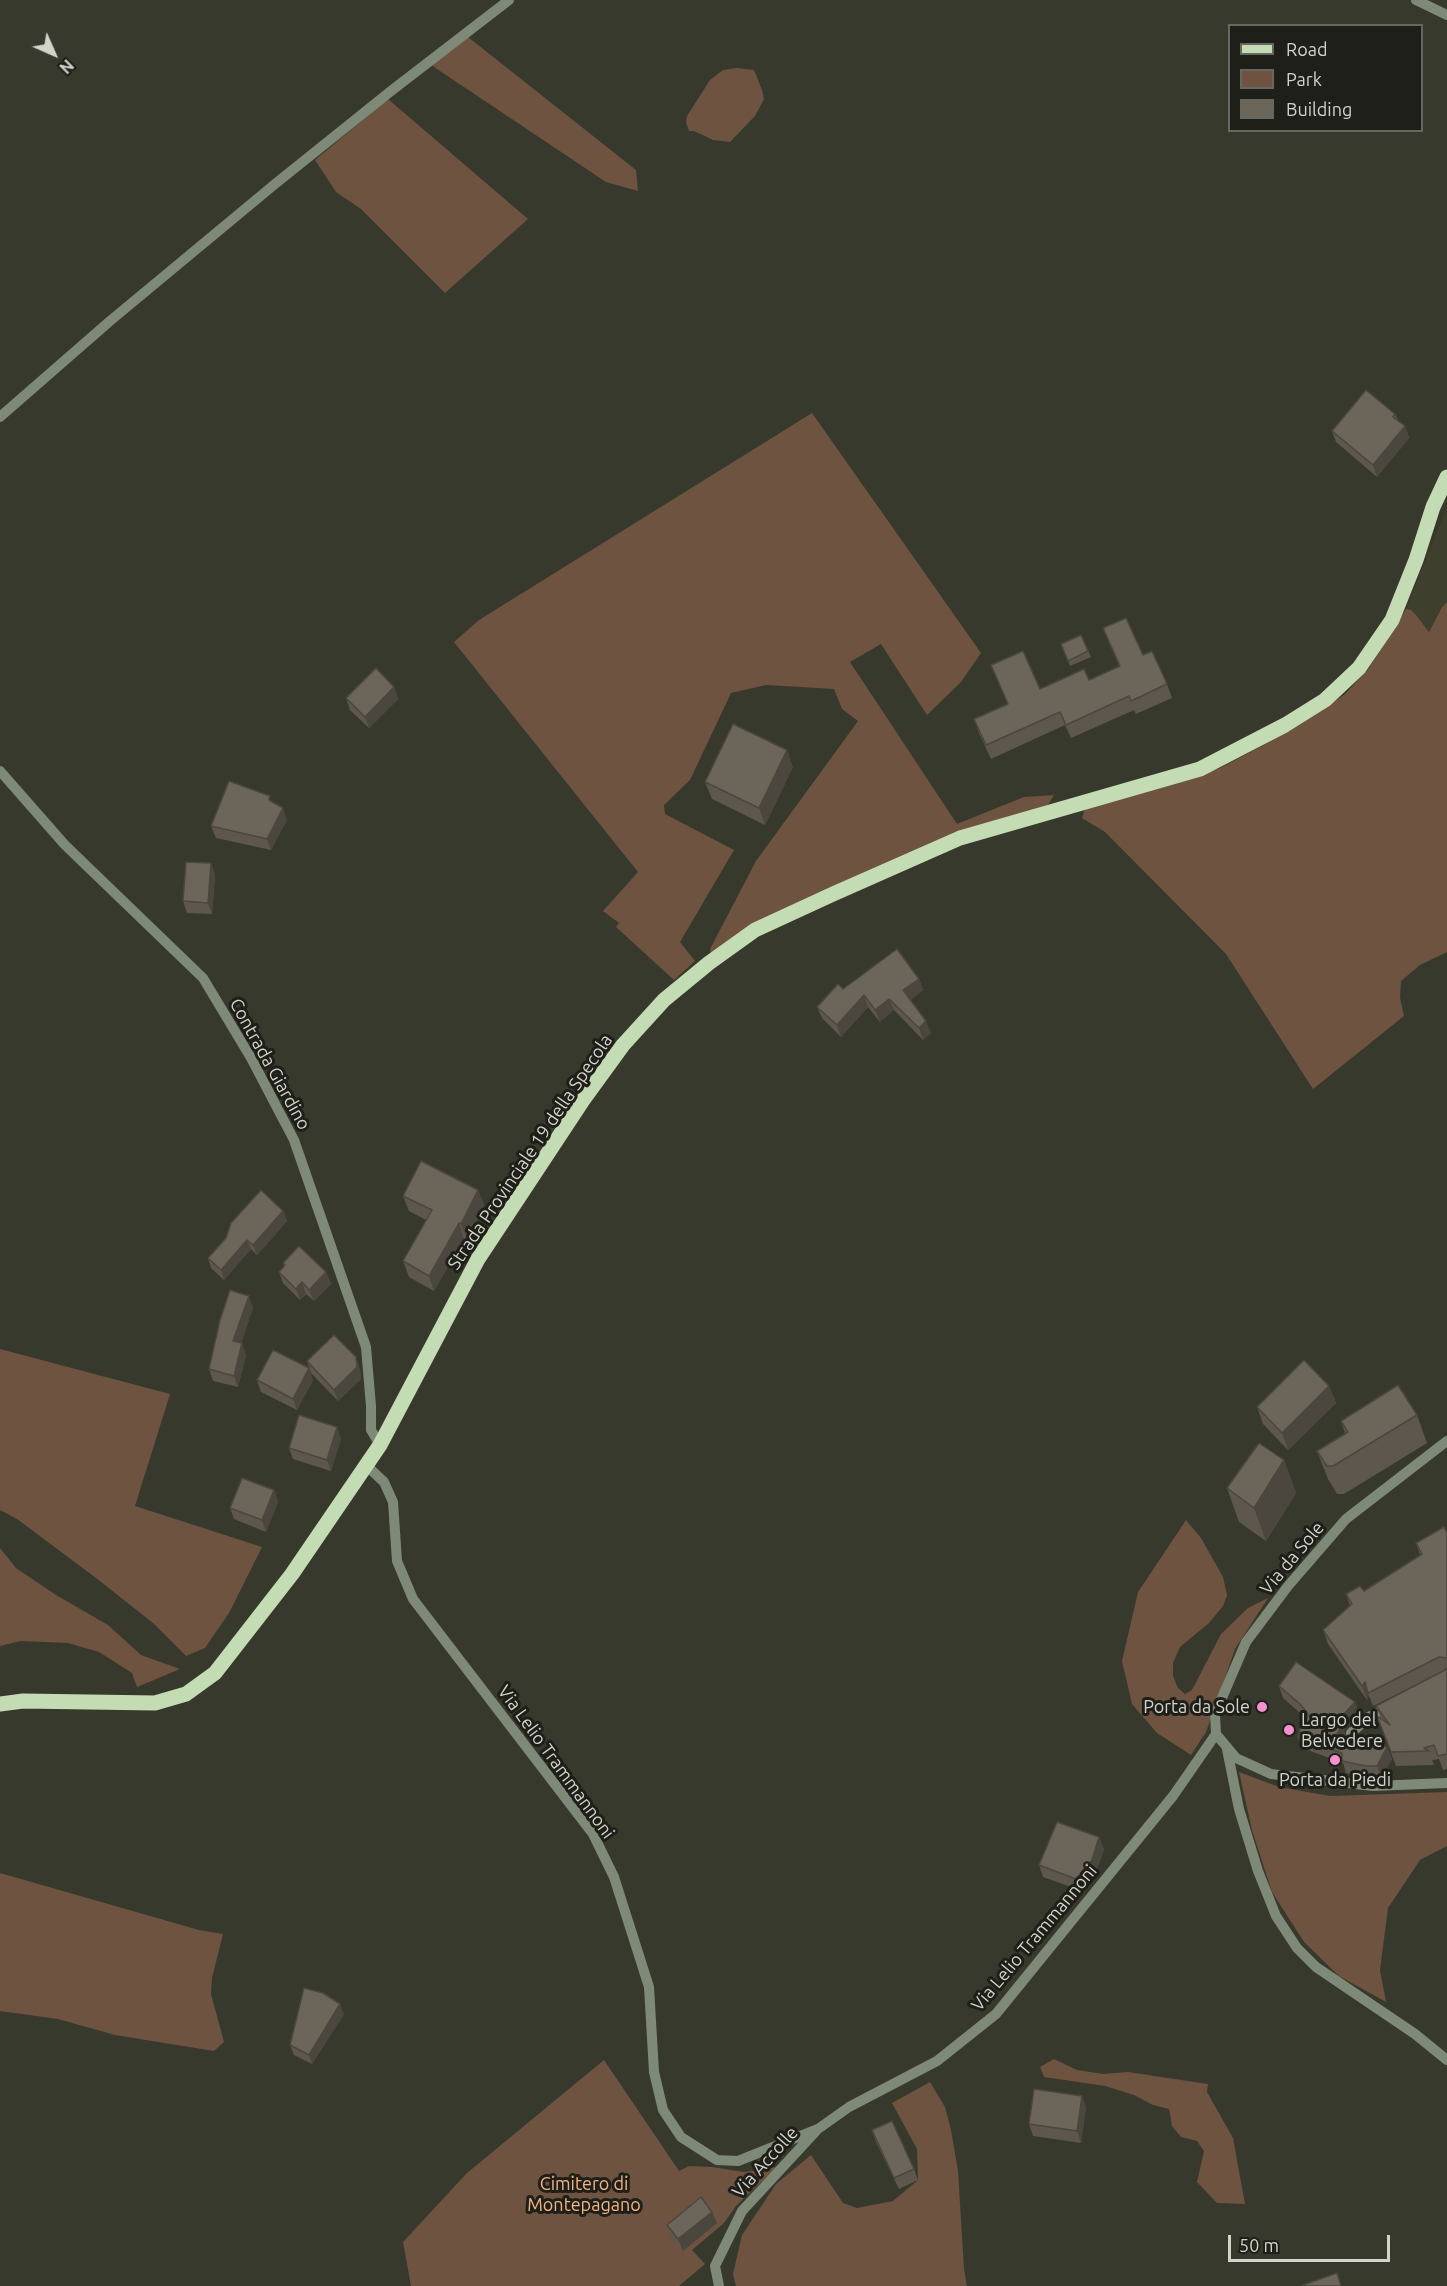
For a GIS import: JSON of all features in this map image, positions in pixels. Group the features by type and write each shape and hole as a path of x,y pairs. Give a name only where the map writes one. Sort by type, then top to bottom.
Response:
{"main road":[{"name":"Strada Provinciale 19 della Specola","path":"0,1704 23,1701 155,1703 186,1694 215,1673 292,1574 380,1445 478,1260 590,1091 623,1045 664,1000 709,963 755,930 833,894 960,838 1200,769 1325,700 1359,668 1392,620 1416,560 1433,507 1447,477"}],"street":[{"path":"0,417 110,321 275,184 509,0"},
{"path":"1416,0 1447,15"},
{"name":"Contrada Giardino","path":"0,771 65,845 203,978 251,1058 294,1140 366,1347 372,1406 371,1430 380,1445"},
{"name":"Via da Sole","path":"1216,1734 1215,1714 1246,1642 1288,1586 1346,1520 1447,1441"},
{"name":"Via Lelio Trammannoni","path":"366,1465 384,1482 393,1502 397,1561 413,1599 593,1834 614,1877 649,1987 654,2072 663,2110 681,2138 717,2160 738,2161 818,2129 849,2107 938,2061 996,2014 1173,1796 1216,1734"},
{"path":"1351,1733 1369,1717 1398,1702"},
{"path":"1216,1734 1236,1758 1271,1774 1373,1786 1447,1783"},
{"path":"1227,1749 1239,1809 1258,1871 1276,1916 1297,1948 1316,1967 1415,2034 1447,2060"},
{"name":"Via Accolle","path":"719,2286 715,2266 742,2211 818,2129"}],"shaded area":[{"path":"1447,507 1447,602 1441,607 1429,632 1411,610 1406,609"}],"green space":[{"path":"468,37 636,170 638,191 606,182 431,65"},
{"path":"736,68 754,70 762,90 764,99 755,116 730,142 713,140 689,131 687,116 710,80 723,70"},
{"path":"388,99 528,219 445,293 361,209 336,192 315,160"},
{"path":"812,413 981,653 961,682 927,715 881,644 850,662 957,824 1024,797 1054,795 1047,807 711,957 710,949 756,861 858,721 842,709 834,689 766,685 731,693 690,780 664,805 665,814 734,850 680,942 695,961 674,980 616,927 619,923 603,911 638,872 454,642 479,620"},
{"path":"1447,602 1447,952 1420,965 1401,981 1400,998 1404,1016 1313,1089 1226,954 1105,832 1082,818 1086,806 1165,787 1220,768 1262,746 1344,695 1369,668 1406,609 1416,615 1429,632"},
{"path":"0,1349 170,1394 135,1506 262,1547 229,1613 205,1648 186,1656 153,1623 96,1578 17,1519 0,1510"},
{"path":"1186,1520 1201,1538 1223,1577 1227,1595 1223,1606 1209,1623 1180,1647 1173,1663 1173,1676 1178,1688 1185,1694 1192,1690 1221,1634 1248,1608 1268,1598 1235,1649 1206,1732 1191,1755 1157,1733 1132,1704 1122,1661 1138,1592"},
{"path":"0,1548 16,1568 56,1595 108,1625 141,1655 180,1669 137,1687 132,1673 99,1652 68,1643 20,1641 0,1646"},
{"path":"1239,1772 1279,1787 1330,1796 1447,1792 1447,1846 1420,1860 1388,1908 1380,1970 1386,2002 1339,1976 1304,1942 1272,1892 1252,1830"},
{"path":"0,1873 199,1930 223,1934 212,1978 211,1994 224,2042 214,2051 115,2035 58,2019 0,2011"},
{"path":"1054,2059 1077,2070 1103,2074 1128,2072 1208,2084 1207,2092 1233,2138 1245,2204 1217,2203 1197,2182 1204,2151 1197,2141 1181,2137 1172,2126 1169,2109 1105,2086 1044,2077 1040,2067"},
{"name":"Cimitero di Montepagano","path":"604,2060 679,2171 689,2166 744,2172 777,2167 736,2206 724,2223 692,2250 705,2264 679,2286 411,2286 403,2242 467,2173"},
{"path":"930,2082 945,2107 951,2130 958,2171 967,2286 736,2286 733,2274 742,2235 776,2184 811,2155 843,2203 857,2208 893,2201 918,2180 917,2149 892,2103"}],"building":[{"path":"1366,390 1395,414 1393,417 1405,426 1373,465 1332,431"},
{"path":"1126,618 1143,655 1152,651 1167,684 1131,701 1129,696 1066,725 1060,712 986,745 974,719 1008,704 991,665 1023,651 1040,689 1084,669 1089,680 1120,666 1103,628"},
{"path":"1081,635 1088,651 1068,661 1061,644"},
{"path":"376,668 394,687 365,717 346,698"},
{"path":"733,724 787,750 759,808 705,782"},
{"path":"229,781 270,796 269,800 283,808 267,839 211,826"},
{"path":"186,862 211,863 208,903 183,901"},
{"path":"897,949 919,979 903,990 926,1021 919,1028 889,999 875,1010 864,995 837,1025 817,1007 838,984 843,989"},
{"path":"421,1161 478,1190 461,1224 459,1223 429,1276 403,1261 432,1210 403,1196"},
{"path":"261,1190 283,1211 253,1245 247,1240 221,1270 208,1258 226,1238 231,1223"},
{"path":"299,1246 326,1272 309,1290 302,1282 296,1289 279,1272 285,1265 283,1263"},
{"path":"230,1290 249,1296 233,1341 242,1343 234,1376 209,1369 220,1320"},
{"path":"334,1335 356,1357 357,1367 334,1390 307,1361"},
{"path":"273,1350 309,1368 293,1399 257,1380"},
{"path":"1304,1360 1329,1386 1282,1433 1257,1407"},
{"path":"1398,1385 1417,1415 1333,1466 1327,1466 1317,1451 1348,1432 1341,1421"},
{"path":"299,1415 337,1427 327,1460 289,1448"},
{"path":"1259,1443 1284,1460 1254,1508 1227,1488"},
{"path":"242,1478 274,1490 262,1520 230,1508"},
{"path":"1444,1527 1447,1533 1447,1658 1439,1657 1368,1693 1365,1682 1362,1686 1323,1630 1352,1604 1346,1594 1360,1586 1364,1591 1422,1554 1416,1543"},
{"path":"1296,1662 1355,1702 1340,1718 1341,1727 1337,1734 1387,1747 1377,1766 1342,1761 1342,1753 1298,1737 1301,1725 1305,1726 1308,1714 1279,1686"},
{"path":"1447,1668 1447,1754 1438,1756 1434,1745 1424,1748 1429,1751 1391,1752 1377,1716 1390,1725 1376,1706"},
{"path":"1057,1822 1099,1837 1092,1860 1076,1879 1039,1865"},
{"path":"304,1988 323,1993 340,2004 309,2055 290,2045"},
{"path":"1034,2089 1082,2096 1077,2131 1029,2124"},
{"path":"892,2121 914,2169 894,2178 872,2130"},
{"path":"701,2197 712,2212 678,2239 667,2225"},
{"path":"1337,2273 1341,2286 1303,2286 1303,2285"}],"place":[{"name":"Porta da Sole","path":"1262,1707"},
{"name":"Largo del Belvedere","path":"1289,1730"},
{"name":"Porta da Piedi","path":"1335,1760"}]}
